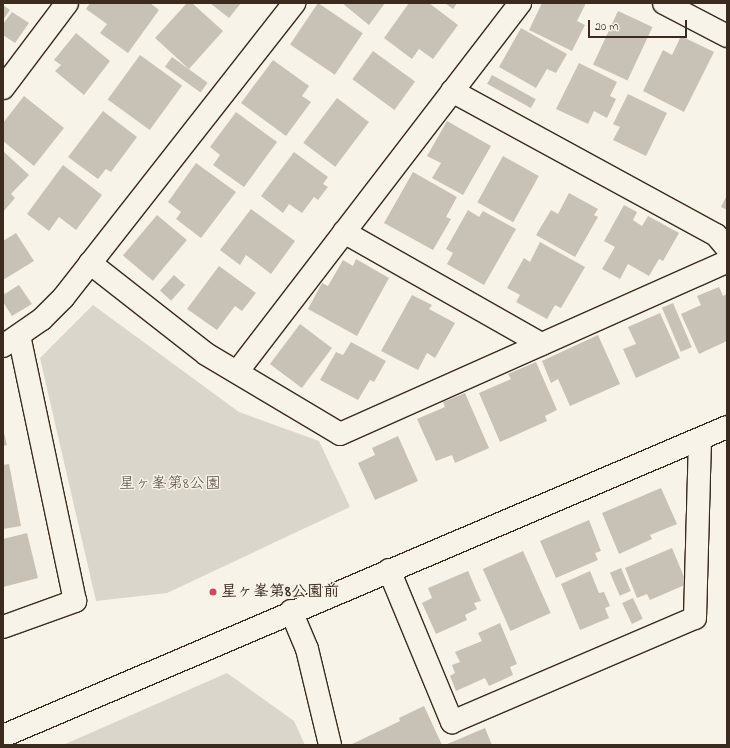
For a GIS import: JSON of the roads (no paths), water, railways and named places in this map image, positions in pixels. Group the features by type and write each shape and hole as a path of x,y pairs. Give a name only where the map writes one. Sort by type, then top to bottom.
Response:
{"street":[{"path":"3,88 67,3"},
{"path":"3,627 75,601 11,341 63,298 294,3"},
{"path":"237,372 520,3"},
{"path":"664,3 727,36"},
{"path":"452,91 716,235 727,248"},
{"path":"344,232 541,344"},
{"path":"90,263 206,354 340,434 727,262"},
{"path":"3,736 291,611 727,427"},
{"path":"389,570 452,722 696,618 700,439"},
{"path":"291,611 307,649 330,745"}],"place":[{"name":"星ヶ峯第8公園前","path":"213,592"}],"park label":[{"name":"星ヶ峯第8公園","path":"170,484"}]}
